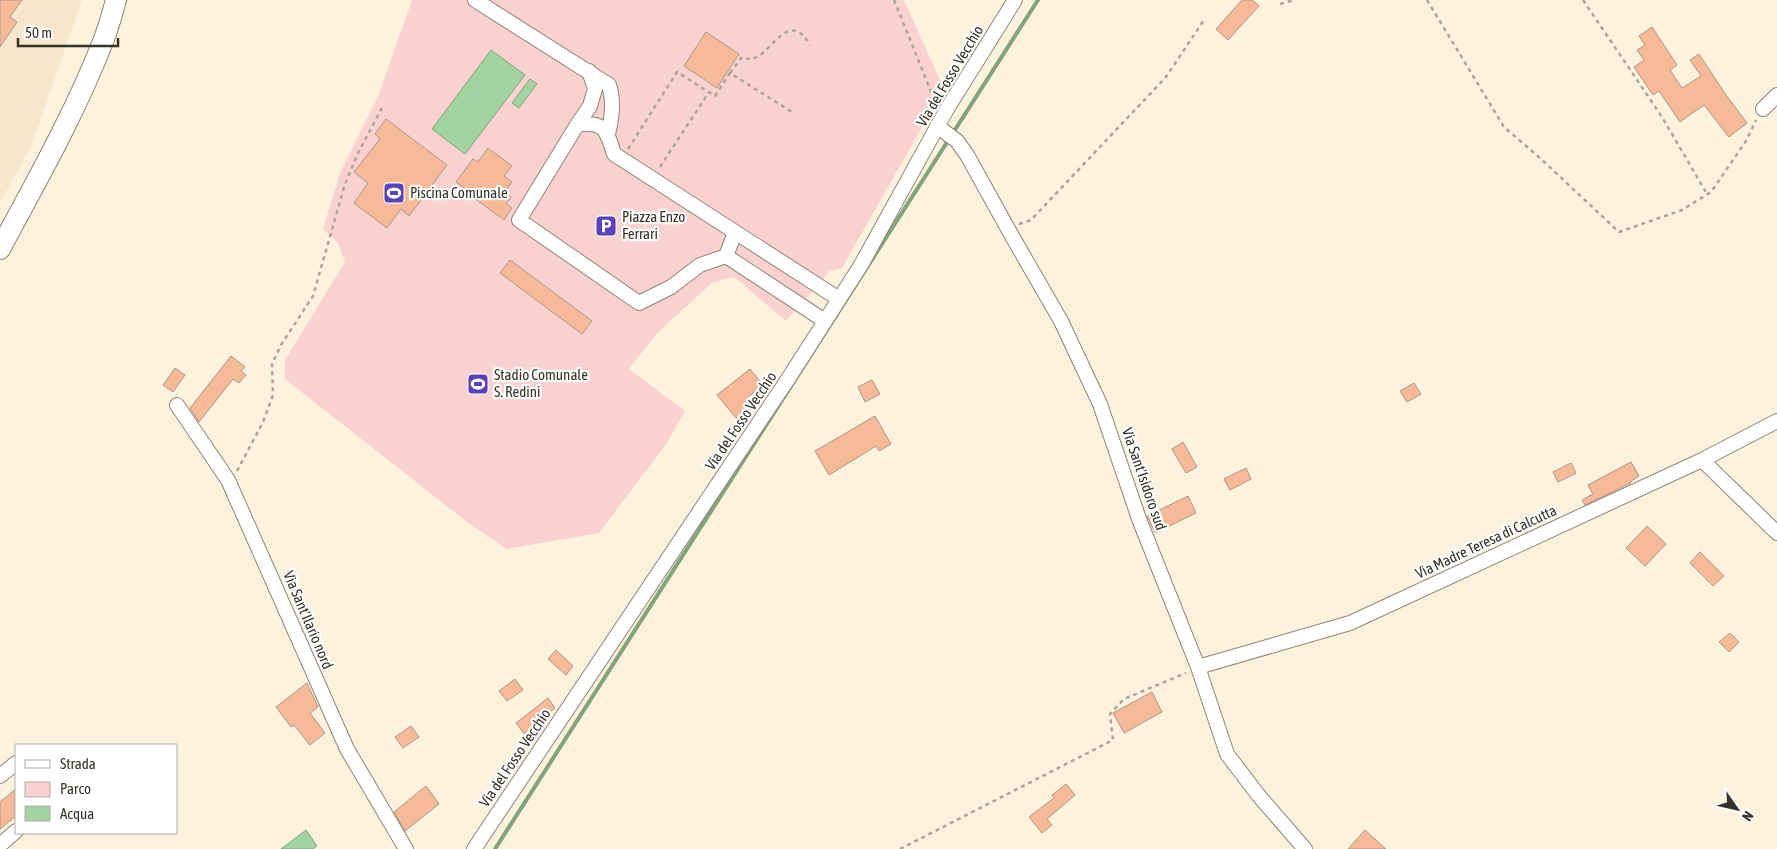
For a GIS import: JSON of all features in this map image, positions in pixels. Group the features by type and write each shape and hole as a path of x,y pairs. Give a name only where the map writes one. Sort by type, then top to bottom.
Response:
{"highway":[{"path":"0,227 80,78 109,0"},
{"path":"0,249 88,78 103,42 116,0"}],"street":[{"path":"475,0 609,85 612,94 611,122 608,134"},
{"name":"Via del Fosso Vecchio","path":"474,849 790,376 947,134 946,109 1015,0"},
{"path":"589,72 595,89 590,106 519,220 639,303 671,287 700,265 726,256 735,234"},
{"path":"1763,108 1777,95"},
{"path":"577,125 587,123 600,125 608,134 614,154 735,234 839,299"},
{"name":"Via Sant'Isidoro sud","path":"947,134 967,155 1061,320 1100,404 1139,519 1198,667 1228,754 1259,796 1305,849"},
{"path":"726,256 825,321"},
{"name":"Via Sant'Ilario nord","path":"177,405 228,480 347,749 406,849"},
{"name":"Via Madre Teresa di Calcutta","path":"1198,667 1350,623 1702,460 1777,421"},
{"path":"1702,460 1777,533"},
{"path":"0,776 15,764"},
{"path":"0,845 15,832"}],"path":[{"path":"894,0 932,94 946,109"},
{"path":"1280,4 1294,0"},
{"path":"1427,0 1504,127 1619,232 1682,210 1711,192 1746,141 1755,120 1763,108"},
{"path":"1583,0 1662,117 1707,194"},
{"path":"1007,227 1031,220 1166,77 1204,20"},
{"path":"622,159 677,72 715,96 742,57 749,60 756,58 779,36 790,32 798,32 805,36 810,45"},
{"path":"730,73 792,112"},
{"path":"652,179 709,92"},
{"path":"228,480 233,478 263,422 272,395 272,364 281,345 313,296 345,184 359,151 382,108"},
{"path":"900,849 1113,740 1110,714 1124,699 1198,667"}],"shaded area":[{"path":"0,0 82,0 32,144 0,203"}],"green space":[{"path":"412,0 904,0 944,89 842,268 830,271 786,321 734,277 712,283 658,332 629,369 685,411 667,443 599,533 507,549 467,522 285,379 285,360 345,262 338,243 323,229 340,173 378,96"}],"water":[{"path":"491,50 525,75 465,154 432,129"},
{"path":"530,79 537,84 519,108 512,103"},
{"path":"306,830 317,846 313,849 281,849"}],"building":[{"path":"0,0 22,0 10,17 17,22 0,47"},
{"path":"1242,0 1252,0 1259,6 1228,40 1216,29"},
{"path":"1652,27 1677,65 1670,70 1682,88 1701,76 1690,60 1699,54 1747,123 1729,137 1704,105 1680,122 1659,91 1653,95 1634,67 1644,60 1637,50 1645,45 1639,36"},
{"path":"706,32 739,54 717,88 684,66"},
{"name":"Piscina Comunale","path":"386,119 447,165 409,216 401,209 387,228 354,203 368,183 354,172 380,139 375,134"},
{"path":"488,148 512,166 504,176 512,182 505,192 511,197 506,204 512,208 504,220 470,195 471,193 456,182 473,159 478,162"},
{"path":"510,260 592,321 582,334 500,273"},
{"path":"231,356 245,367 241,371 246,375 239,383 233,379 199,422 190,408"},
{"path":"175,368 185,375 173,392 163,385"},
{"path":"750,369 763,385 748,397 754,405 737,419 717,395"},
{"path":"872,380 880,394 865,402 858,387"},
{"path":"1414,383 1421,394 1407,402 1400,391"},
{"path":"875,416 891,444 879,451 876,446 829,475 815,451"},
{"path":"1183,442 1197,467 1186,473 1172,449"},
{"path":"1631,462 1639,476 1631,483 1585,505 1582,500 1593,494 1588,485"},
{"path":"1571,463 1576,473 1558,482 1553,472"},
{"path":"1246,468 1251,479 1230,490 1224,479"},
{"path":"1188,496 1196,513 1155,533 1147,516"},
{"path":"1647,526 1666,544 1645,566 1626,548"},
{"path":"1700,552 1724,576 1713,586 1690,563"},
{"path":"1730,633 1739,642 1729,652 1719,642"},
{"path":"556,650 573,666 566,675 548,659"},
{"path":"515,679 523,690 507,701 499,691"},
{"path":"307,683 318,707 310,713 325,733 310,745 294,725 291,727 276,707"},
{"path":"1152,692 1162,712 1124,733 1113,713"},
{"path":"548,698 555,708 540,720 543,725 529,740 516,723"},
{"path":"411,726 419,737 403,748 395,737"},
{"path":"1066,784 1075,795 1047,819 1052,825 1042,833 1029,817 1054,798 1052,795"},
{"path":"426,786 439,804 405,831 394,812"},
{"path":"15,790 15,817 0,829 0,802"},
{"path":"1365,830 1386,849 1348,849"}],"waterway":[{"path":"495,849 1038,0"}],"place":[{"name":"Piscina Comunale","path":"394,193"},
{"name":"Piazza Enzo Ferrari","path":"606,226"},
{"name":"Stadio Comunale S. Redini","path":"478,384"}]}
